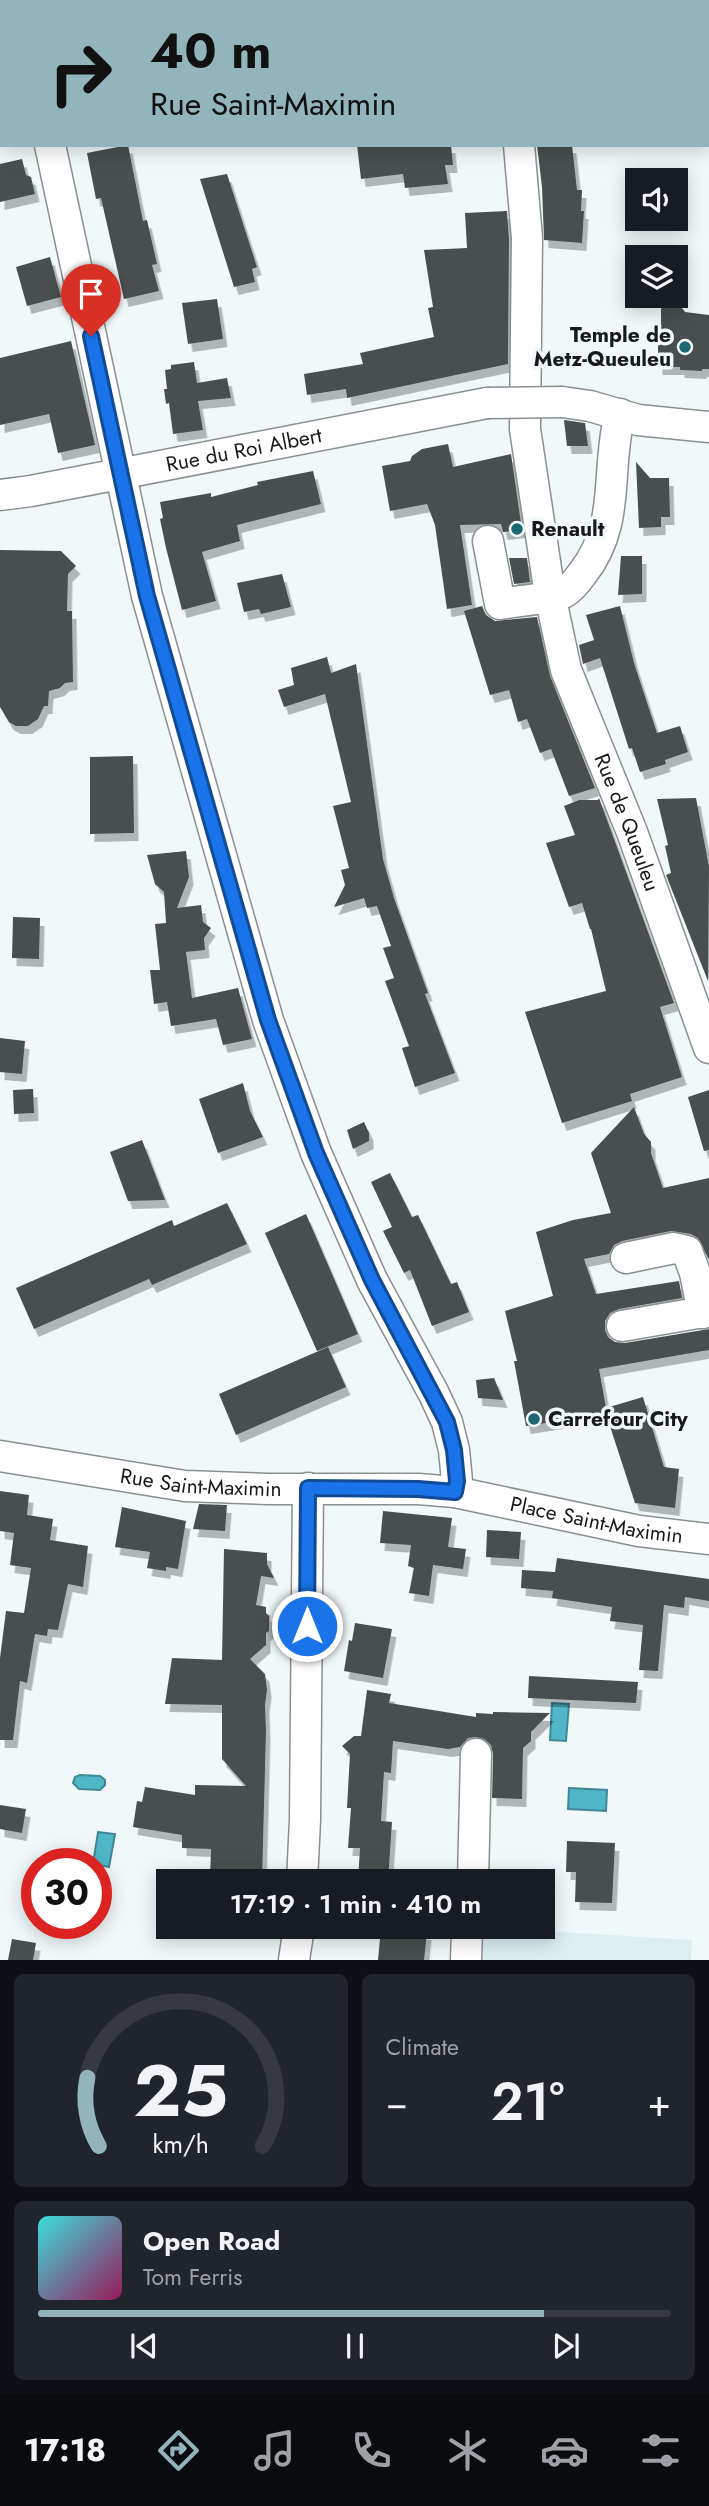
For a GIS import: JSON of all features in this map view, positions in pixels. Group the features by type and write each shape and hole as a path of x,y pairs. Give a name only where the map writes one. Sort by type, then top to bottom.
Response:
{"street":[{"path":"50,147 147,596 268,1020 316,1153 372,1280 447,1422 454,1450 457,1481 455,1492"},
{"name":"Rue de Queuleu","path":"519,147 527,238 525,429 550,596 566,670 632,832 709,1048"},
{"name":"Rue du Roi Albert","path":"0,495 487,402 562,402 620,414"},
{"path":"488,541 500,604 562,593 574,584 600,547 609,516 614,442 620,414 647,422 709,427"},
{"path":"622,1326 706,1312 687,1251 674,1248 626,1258"},
{"name":"Rue Saint-Maximin","path":"0,1456 185,1486 418,1489 485,1498"},
{"path":"303,1869 308,1488"},
{"name":"Place Saint-Maximin","path":"485,1498 639,1531 709,1539"},
{"path":"473,1869 476,1754"},
{"path":"294,1960 297,1939"},
{"path":"466,1960 468,1939"}],"shaded area":[{"path":"555,1932 692,1940 691,1960 479,1960 480,1939 555,1939"}],"water":[{"path":"552,1703 569,1704 566,1741 550,1740"},
{"path":"100,1776 105,1780 105,1785 100,1790 79,1789 73,1783 75,1777"},
{"path":"569,1788 607,1790 606,1811 568,1809"},
{"path":"98,1832 115,1834 112,1850 112,1848 96,1848"}],"building":[{"path":"128,147 143,221 147,220 157,264 152,265 159,291 124,299 101,198 96,199 87,153"},
{"path":"357,147 451,147 453,165 445,165 448,184 405,188 403,174 361,179"},
{"path":"537,147 572,147 577,190 582,190 582,243 544,240"},
{"path":"22,159 26,175 31,177 35,194 0,202 0,164"},
{"path":"227,174 257,267 252,269 255,282 234,287 200,179"},
{"path":"507,211 508,364 347,398 346,389 307,395 304,374 363,364 360,353 434,337 428,308 433,307 424,250 467,248 465,213"},
{"path":"50,257 61,297 27,306 16,267"},
{"path":"217,299 223,339 188,344 182,303"},
{"name":"Temple de Metz-Queuleu","path":"682,308 685,312 709,315 709,369 702,371 658,367 661,309"},
{"path":"71,341 95,445 58,453 49,414 0,425 0,358"},
{"path":"194,362 197,383 227,378 231,398 198,401 203,430 173,434 169,403 166,404 164,389 167,389 165,370 171,369 171,365"},
{"path":"564,420 585,423 588,446 567,446"},
{"path":"448,444 453,467 511,454 522,530 503,532 501,524 460,525 472,605 447,609 435,525 427,504 390,511 382,466 410,461 412,456 422,449"},
{"path":"636,462 650,478 669,478 670,517 661,517 661,527 639,528"},
{"path":"313,471 321,504 237,525 240,541 202,552 216,601 182,610 160,519 163,518 160,502 211,493 211,497 258,485 257,482"},
{"path":"0,550 61,551 76,566 68,574 67,611 72,611 73,682 49,691 48,706 44,706 38,719 28,726 16,726 9,722 0,707"},
{"path":"621,556 642,556 642,594 618,595"},
{"path":"509,558 527,558 530,582 514,584"},
{"path":"282,574 291,607 261,614 259,609 244,612 237,583"},
{"path":"482,606 486,615 495,621 537,617 550,676 595,788 569,796 551,749 540,753 527,719 518,722 509,690 490,695 464,611"},
{"path":"620,606 634,663 657,733 680,726 688,752 665,760 666,764 640,772 632,748 629,749 600,658 583,664 579,645 594,640 586,615"},
{"path":"327,657 331,673 356,664 383,859 428,993 425,994 455,1073 415,1087 402,1048 409,1046 385,981 394,978 383,948 391,946 377,906 367,908 364,898 334,907 345,885 341,870 349,868 333,806 351,802 325,694 284,707 278,690 294,685 291,668"},
{"path":"133,756 134,833 90,834 90,757"},
{"path":"599,798 674,1003 660,1007 682,1077 630,1094 632,1101 562,1123 525,1012 606,991 582,903 569,907 546,843 575,835 564,806 579,800"},
{"path":"696,798 709,867 708,981 666,875 671,873 665,846 668,845 657,799"},
{"path":"186,851 189,877 177,908 201,905 203,922 211,928 204,938 205,950 186,952 192,998 238,988 252,1039 223,1045 216,1019 171,1026 167,1002 154,1004 150,970 160,970 155,924 166,923 164,892 155,884 147,855"},
{"path":"13,917 40,918 39,959 12,958"},
{"path":"0,1038 25,1041 22,1074 0,1072"},
{"path":"243,1083 250,1111 263,1137 218,1153 199,1099"},
{"path":"33,1089 34,1113 14,1114 13,1090"},
{"path":"709,1090 709,1150 704,1151 688,1097"},
{"path":"634,1107 644,1134 651,1142 651,1153 663,1188 709,1178 709,1260 698,1238 691,1234 671,1231 622,1241 614,1245 609,1254 584,1259 596,1294 679,1281 682,1298 610,1313 605,1321 605,1330 608,1337 615,1342 625,1343 709,1329 709,1350 599,1369 606,1408 643,1397 664,1467 679,1469 675,1508 635,1503 606,1414 526,1426 514,1361 517,1361 505,1311 553,1296 536,1232 573,1220 611,1213 591,1153"},
{"path":"364,1122 369,1141 353,1149 347,1130"},
{"path":"142,1140 165,1200 128,1201 110,1152"},
{"path":"390,1173 412,1217 418,1215 451,1284 457,1282 469,1312 432,1326 410,1270 404,1273 383,1231 392,1227 371,1182"},
{"path":"227,1203 247,1244 152,1285 149,1279 34,1329 16,1288 172,1220 174,1226"},
{"path":"306,1214 358,1334 317,1351 265,1233"},
{"path":"328,1347 346,1387 236,1435 219,1394"},
{"path":"494,1378 503,1400 478,1398 476,1380"},
{"path":"0,1491 29,1495 27,1515 53,1519 50,1540 88,1546 83,1587 68,1584 58,1630 48,1629 47,1636 35,1634 27,1683 20,1681 13,1740 0,1740 0,1658 6,1611 24,1613 31,1568 10,1565 14,1533 0,1531"},
{"path":"199,1504 227,1505 225,1531 193,1529"},
{"path":"122,1507 186,1521 178,1569 166,1567 166,1571 147,1568 150,1552 115,1547"},
{"path":"383,1511 452,1518 448,1547 466,1549 463,1569 433,1565 429,1596 409,1593 414,1568 408,1566 411,1545 380,1543"},
{"path":"487,1530 521,1532 519,1559 486,1557"},
{"path":"224,1549 267,1553 267,1564 274,1578 261,1576 256,1605 266,1607 269,1631 266,1633 266,1645 250,1659 265,1674 267,1690 262,1869 210,1869 211,1849 182,1848 182,1835 133,1827 137,1801 142,1802 145,1787 195,1795 195,1785 246,1786 222,1759 222,1705 165,1704 172,1658 222,1660"},
{"path":"557,1558 709,1579 709,1601 685,1597 684,1608 664,1605 658,1671 639,1670 643,1625 610,1621 612,1607 552,1598 553,1591 521,1588 522,1570 555,1572"},
{"path":"355,1623 392,1629 383,1678 344,1671"},
{"path":"529,1676 638,1682 636,1703 528,1698"},
{"path":"367,1690 391,1694 389,1703 476,1717 476,1713 493,1712 550,1713 531,1732 531,1741 523,1748 522,1799 492,1798 493,1754 491,1745 484,1739 468,1738 460,1747 448,1749 393,1741 391,1773 384,1772 381,1821 392,1822 389,1869 359,1869 360,1848 348,1848 351,1808 347,1808 350,1754 342,1746 354,1736 361,1736"},
{"path":"0,1805 26,1809 22,1833 0,1829"},
{"path":"567,1841 615,1843 612,1903 575,1902 576,1872 566,1872"},
{"path":"12,1939 36,1943 33,1960 8,1960"},
{"path":"380,1939 426,1939 424,1960 378,1960"}],"place":[{"name":"Temple de Metz-Queuleu","path":"685,347"},
{"name":"Renault","path":"517,529"},
{"name":"Carrefour City","path":"534,1419"}],"route":[{"path":"91,336 147,596 268,1020 316,1153 372,1280 447,1422 454,1450 457,1481 455,1492 308,1488 307,1626"}]}
